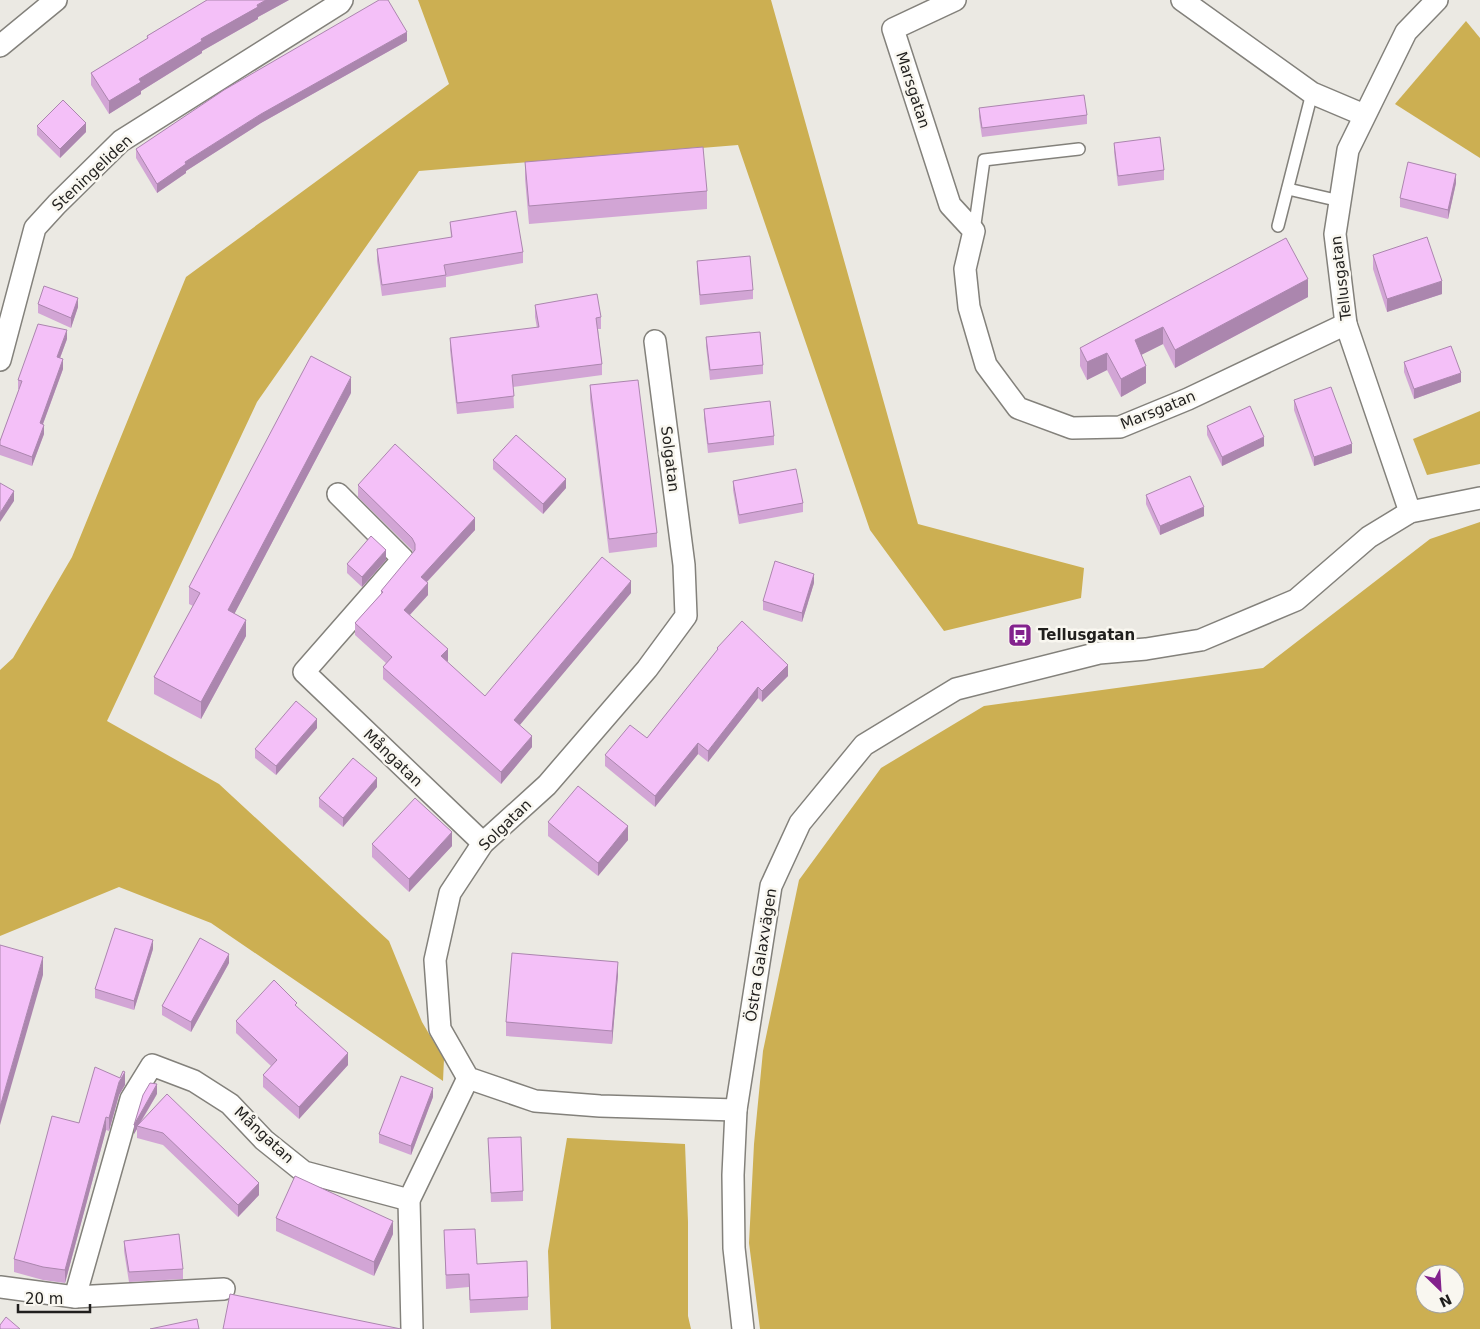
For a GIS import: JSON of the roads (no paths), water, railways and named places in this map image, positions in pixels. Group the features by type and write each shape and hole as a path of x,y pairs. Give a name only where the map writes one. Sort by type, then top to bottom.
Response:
{"street":[{"path":"0,46 56,0"},
{"name":"Steningeliden","path":"0,360 35,228 57,204 120,141 342,0"},
{"name":"Marsgatan","path":"954,0 893,29 950,204 974,231 965,269 969,307 986,365 1018,408 1072,428 1120,427 1188,399 1346,324"},
{"path":"1182,0 1312,93 1364,116"},
{"name":"Tellusgatan","path":"1410,512 1346,324 1334,234 1348,150 1406,32 1437,0"},
{"name":"Solgatan","path":"468,1078 440,1029 434,960 450,893 483,843 547,785 646,669 686,616 684,565 655,341"},
{"name":"Mångatan","path":"338,494 403,559 304,672 483,843"},
{"name":"Östra Galaxvägen","path":"743,1329 734,1248 733,1175 736,1110 771,886 800,824 864,745 956,689 1099,653 1146,649 1201,640 1227,630 1296,600 1369,537 1410,512 1480,498"},
{"name":"Mångatan","path":"75,1297 131,1099 152,1065 194,1081 230,1104 264,1140 304,1172 409,1200"},
{"path":"412,1329 409,1200 468,1078 536,1101 600,1106 736,1110"},
{"path":"0,1287 75,1297 224,1289"}],"lane":[{"path":"1278,226 1312,93"},
{"path":"974,231 984,160 1079,149"},
{"path":"1288,188 1340,201"}],"place":[{"name":"Tellusgatan","path":"1020,635"}]}
